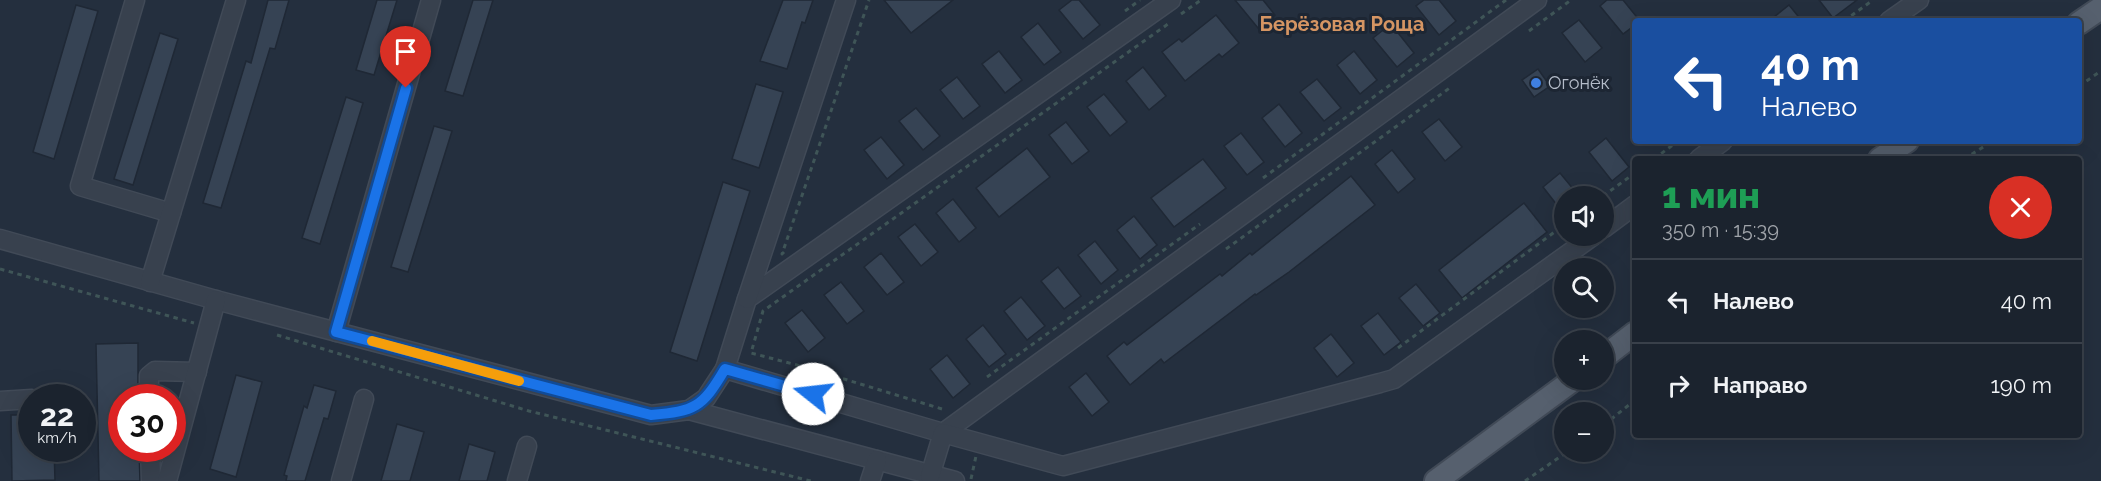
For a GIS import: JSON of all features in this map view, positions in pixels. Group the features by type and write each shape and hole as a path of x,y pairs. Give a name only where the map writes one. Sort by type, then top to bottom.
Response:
{"main road":[{"path":"2082,21 2101,8"},
{"path":"1884,156 1902,144"},
{"path":"1614,349 1632,335"},
{"path":"1436,481 1559,390"}],"street":[{"path":"135,0 80,186 171,213"},
{"path":"150,282 236,0"},
{"path":"336,332 431,0"},
{"path":"689,410 706,398 725,369 846,0"},
{"path":"747,299 1171,0"},
{"path":"930,476 944,433 1537,0"},
{"path":"1894,18 1918,0"},
{"path":"1702,156 1720,144"},
{"path":"1614,221 1632,207"},
{"path":"0,239 216,300 651,415 689,410 955,481"},
{"path":"725,369 1063,466 1394,379 1579,246"},
{"path":"168,481 216,300"},
{"path":"149,384 149,376 155,371 197,372"},
{"path":"341,481 364,399"},
{"path":"0,401 18,400"},
{"path":"517,481 527,446"},
{"path":"870,481 877,460"},
{"path":"150,462 151,481"}],"path":[{"path":"791,247 782,254 868,0"},
{"path":"1122,13 1140,0"},
{"path":"942,409 844,379 825,381 816,370 751,353 763,311 1201,0"},
{"path":"1262,178 1506,0"},
{"path":"1529,30 1571,0"},
{"path":"1848,18 1874,0"},
{"path":"2082,84 2101,71"},
{"path":"1220,253 1451,87"},
{"path":"1658,156 1674,144"},
{"path":"1969,156 1988,144"},
{"path":"1614,188 1632,175"},
{"path":"987,377 1205,220"},
{"path":"1398,348 1554,232"},
{"path":"0,269 208,327"},
{"path":"271,333 529,411 811,481"},
{"path":"1614,417 1632,402"},
{"path":"970,481 979,443"},
{"path":"1525,481 1554,461"}],"building":[{"path":"268,0 289,0 275,49 270,48 221,208 203,203 246,61 251,63"},
{"path":"377,0 397,0 374,75 356,70"},
{"path":"473,0 493,0 463,96 445,91"},
{"path":"783,0 813,0 805,23 802,22 787,69 760,61"},
{"path":"884,0 953,0 911,33"},
{"path":"1072,0 1079,0 1100,25 1083,39 1059,10"},
{"path":"1235,0 1263,0 1275,15 1258,28"},
{"path":"1424,0 1439,0 1456,21 1439,35 1416,6"},
{"path":"1607,0 1623,0 1638,18 1632,18 1632,27 1623,34 1600,6"},
{"path":"1819,0 1857,0 1833,18"},
{"path":"76,5 98,11 54,159 33,152"},
{"path":"1789,5 1800,18 1773,18"},
{"path":"1216,15 1239,43 1222,57 1219,54 1185,81 1162,52 1179,39 1182,42"},
{"path":"1579,20 1602,48 1585,62 1562,33"},
{"path":"1038,23 1061,52 1044,65 1021,37"},
{"path":"1391,24 1414,53 1397,67 1373,38"},
{"path":"160,33 178,39 133,185 114,179"},
{"path":"999,51 1022,80 1005,93 982,64"},
{"path":"1354,51 1377,80 1360,94 1337,65"},
{"path":"1143,67 1166,96 1149,110 1126,81"},
{"name":"Огонёк","path":"1538,69 1550,86 1534,97 1522,80"},
{"path":"957,77 980,106 963,119 940,90"},
{"path":"1317,79 1341,108 1324,121 1300,92"},
{"path":"756,84 783,92 759,168 732,159"},
{"path":"1104,94 1127,122 1110,136 1087,107"},
{"path":"346,97 363,103 320,244 302,238"},
{"path":"1279,104 1302,133 1285,147 1262,118"},
{"path":"916,108 940,136 923,150 899,121"},
{"path":"1439,119 1462,147 1445,161 1422,132"},
{"path":"1066,122 1089,151 1072,164 1049,135"},
{"path":"434,126 452,131 408,272 391,267"},
{"path":"1241,133 1264,162 1247,175 1224,146"},
{"path":"881,137 904,165 887,179 864,150"},
{"path":"1606,138 1629,167 1612,181 1589,152"},
{"path":"1027,148 1050,177 999,217 976,188"},
{"path":"1392,150 1415,179 1398,193 1375,164"},
{"path":"1203,159 1226,188 1174,227 1151,198"},
{"path":"1560,173 1571,186 1554,186 1554,201 1543,187"},
{"path":"1351,176 1375,205 1289,272 1255,294 1164,363 1161,359 1130,385 1107,356 1124,342 1127,345 1250,253 1252,255"},
{"path":"723,182 750,191 697,361 670,352"},
{"path":"953,199 976,228 959,242 936,213"},
{"path":"1524,203 1547,232 1462,298 1439,270"},
{"path":"1134,216 1157,245 1140,259 1117,230"},
{"path":"915,224 938,252 921,266 898,237"},
{"path":"1095,241 1118,270 1101,284 1078,255"},
{"path":"881,253 904,282 887,295 864,267"},
{"path":"1058,267 1081,296 1064,309 1041,281"},
{"path":"841,282 864,311 847,324 824,295"},
{"path":"1416,284 1440,313 1423,326 1399,298"},
{"path":"1021,297 1045,326 1027,340 1004,311"},
{"path":"802,310 825,338 808,352 785,323"},
{"path":"1378,313 1401,342 1384,355 1361,326"},
{"path":"983,325 1006,354 989,367 966,339"},
{"path":"1331,334 1354,363 1337,377 1314,348"},
{"path":"138,343 138,384 108,384 108,462 139,462 140,481 99,481 96,344"},
{"path":"947,355 970,384 953,398 930,369"},
{"path":"1086,373 1109,402 1092,416 1069,387"},
{"path":"236,375 262,382 236,477 210,469"},
{"path":"314,385 336,391 328,419 324,418 305,481 286,481 287,476 284,475 304,406 307,408"},
{"path":"11,415 18,415 18,462 54,462 55,480 12,481"},
{"path":"397,424 424,432 410,481 381,481"},
{"path":"469,444 495,452 487,481 459,481"}],"slow traffic":[{"path":"372,341 519,381"}],"place":[{"name":"Огонёк","path":"1536,83"}],"district":[{"name":"Берёзовая Роща","path":"1342,24"}],"route":[{"path":"406,88 336,332 651,415 689,410 698,405 715,386 725,369 813,394"}]}
